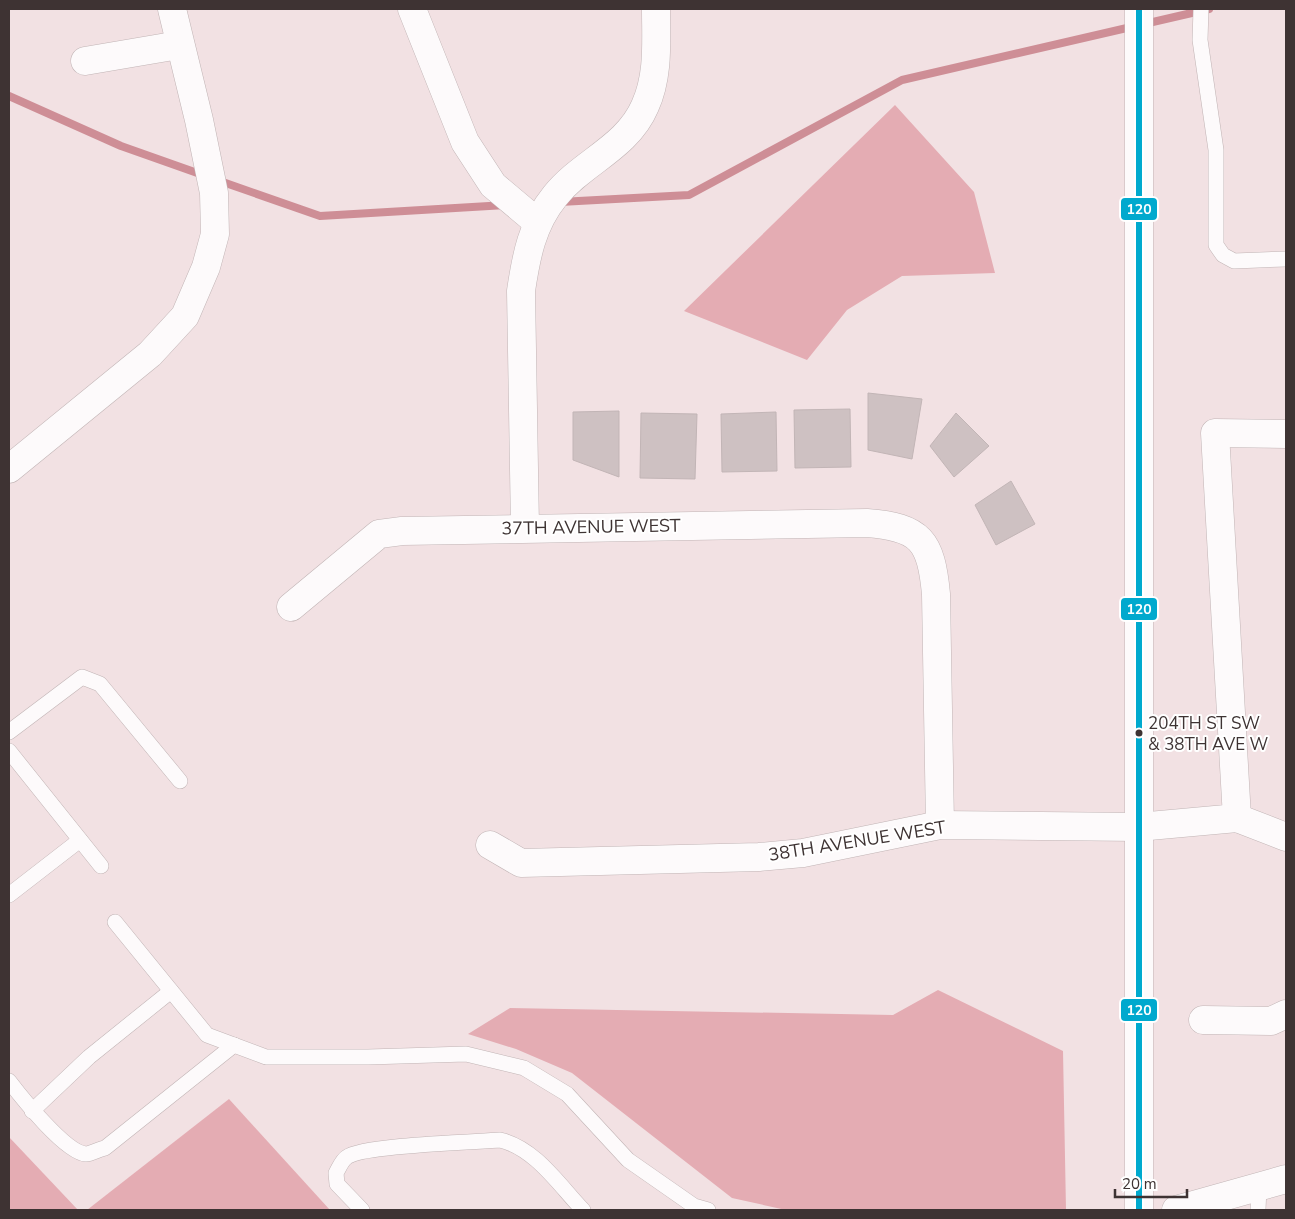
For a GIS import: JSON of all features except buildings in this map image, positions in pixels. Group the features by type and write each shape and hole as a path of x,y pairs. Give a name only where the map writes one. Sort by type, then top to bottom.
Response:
{"street":[{"path":"12,458 150,354 185,316 206,267 215,234 214,193 200,120 179,45 172,9"},
{"path":"412,9 465,142 493,185 537,222"},
{"path":"525,528 521,291 527,252 537,222 555,195 629,132 645,106 656,72 656,9"},
{"path":"1139,9 1139,1210"},
{"path":"85,61 179,45"},
{"path":"1286,434 1215,433 1237,818 1286,837"},
{"name":"37TH AVENUE WEST","path":"291,608 360,548 379,534 402,531 525,528 867,523 893,525 915,534 931,559 936,594 940,825"},
{"name":"38TH AVENUE WEST","path":"490,845 521,863 759,857 803,853 940,825 1138,827 1237,818"},
{"path":"1203,1020 1272,1021 1286,1014"},
{"path":"1176,1210 1258,1198 1286,1179"}],"lane":[{"path":"1201,9 1200,40 1216,150 1216,245 1223,255 1234,261 1286,259"},
{"path":"9,732 82,677 100,684 180,781"},
{"path":"9,751 101,866"},
{"path":"9,895 80,840"},
{"path":"114,922 207,1036 266,1057 368,1057 466,1054 524,1068 567,1094 628,1160 694,1206 708,1210"},
{"path":"32,1111 90,1057 171,991"},
{"path":"9,1081 32,1111 72,1149 86,1154 105,1148 234,1045"},
{"path":"362,1210 338,1184 336,1173 347,1157 362,1151 396,1147 500,1140 513,1143 527,1151 583,1210"}],"shaded area":[{"path":"895,105 974,192 995,273 902,276 847,310 807,360 684,311"},
{"path":"938,990 1063,1051 1066,1210 786,1210 732,1198 572,1073 516,1049 468,1034 510,1008 893,1015"},
{"path":"229,1099 330,1210 87,1210"},
{"path":"9,1137 78,1210 9,1210"}],"waterway":[{"path":"560,202 689,195 902,80 1209,9"},
{"path":"9,96 121,146 203,175"},
{"path":"217,180 320,216 506,205"}],"transit line":[{"name":"120","path":"1139,9 1139,1210"}],"place":[{"name":"204TH ST SW & 38TH AVE W","path":"1139,733"}]}
